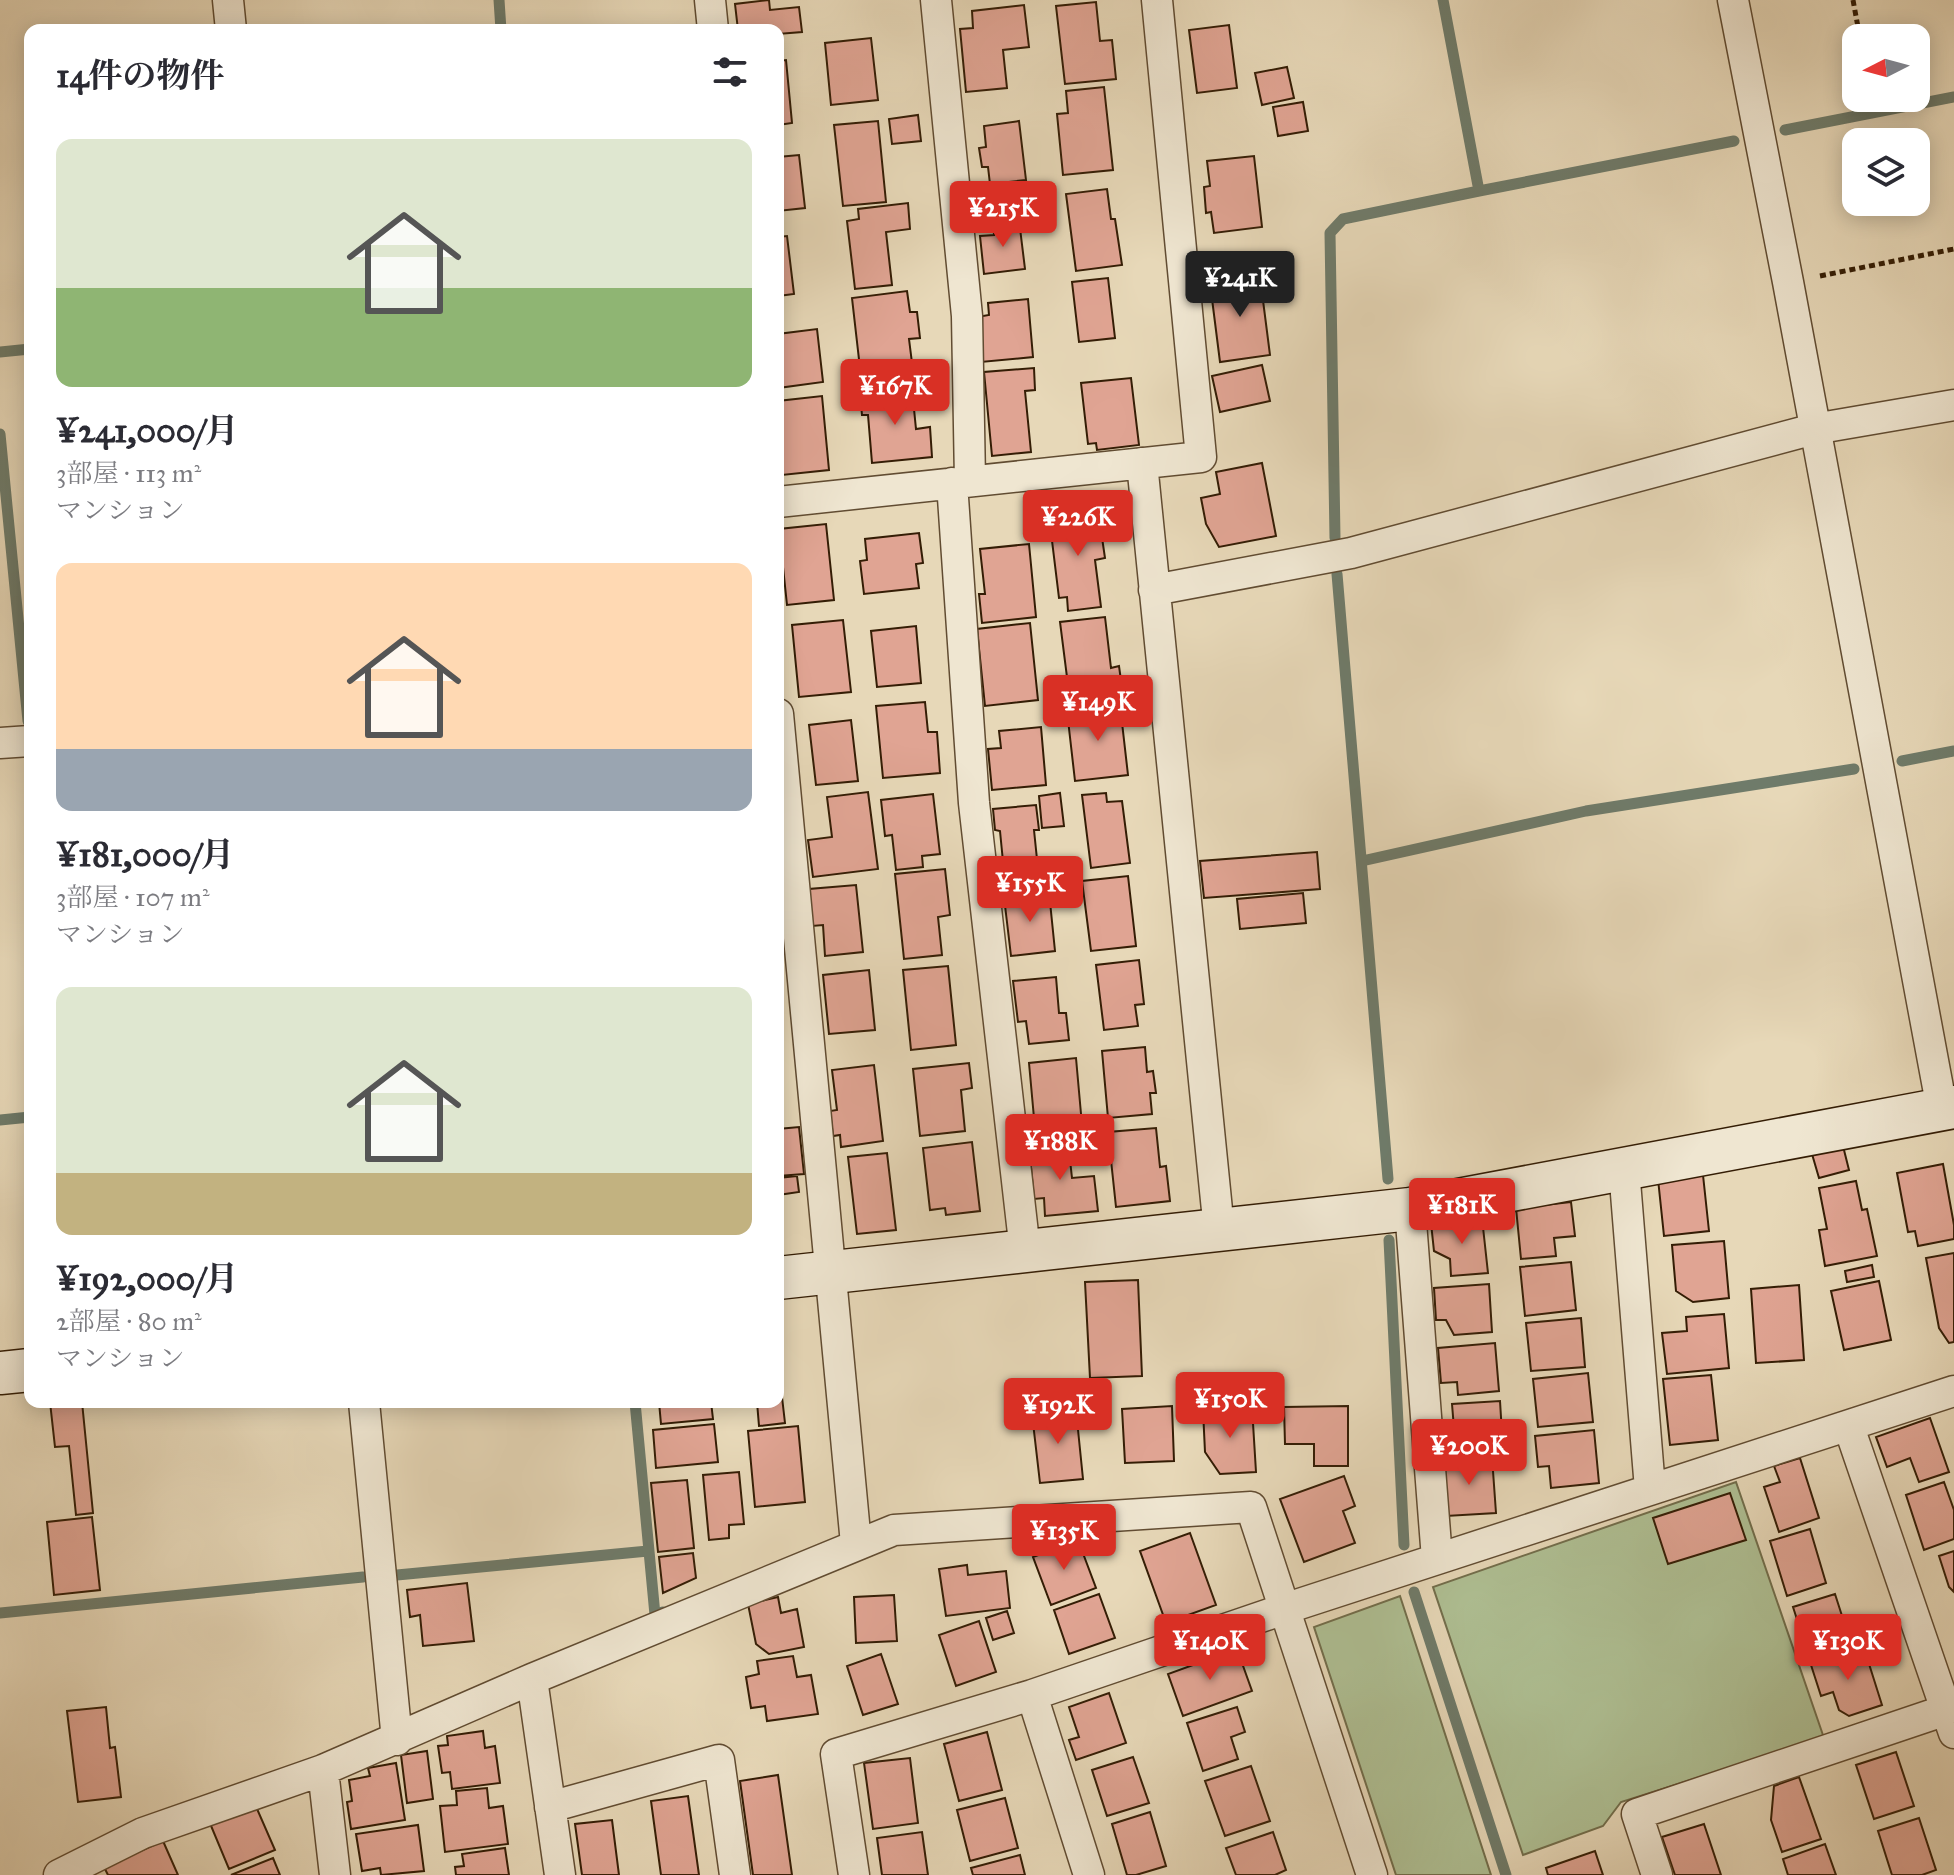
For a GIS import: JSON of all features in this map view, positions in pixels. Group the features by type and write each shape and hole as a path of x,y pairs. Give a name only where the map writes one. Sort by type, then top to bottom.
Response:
{"street":[{"path":"228,0 230,24"},
{"path":"710,0 712,24"},
{"path":"936,0 967,316 961,482 974,803 1025,1251"},
{"path":"784,501 1201,457 1157,0"},
{"path":"784,1277 1410,1209 1948,1108 1733,0"},
{"path":"1154,590 1351,553 1814,429 1954,405"},
{"path":"1142,463 1219,1230"},
{"path":"0,743 24,741"},
{"path":"784,777 856,1544"},
{"path":"1624,1169 1650,1489"},
{"path":"1410,1209 1437,1559"},
{"path":"0,1373 24,1371"},
{"path":"854,1875 836,1754 1032,1695 1284,1609 1954,1391"},
{"path":"365,1408 397,1740"},
{"path":"1657,1875 1637,1814 1950,1722 1849,1427"},
{"path":"59,1875 143,1833 323,1770 532,1679 894,1530 1251,1507 1372,1875"},
{"path":"532,1679 560,1875"},
{"path":"1032,1695 1089,1875"},
{"path":"550,1807 719,1760 735,1875"},
{"path":"323,1770 335,1875"}],"path":[{"path":"1853,0 1857,24"},
{"path":"1788,282 1954,249"}],"green space":[{"path":"1736,1482 1824,1738 1621,1802 1603,1826 1523,1855 1433,1587"},
{"path":"1400,1596 1491,1875 1396,1875 1314,1627"}],"building":[{"path":"769,0 770,10 799,7 802,32 784,34 784,24 737,24 735,4"},
{"path":"1096,2 1100,41 1112,40 1116,79 1065,84 1056,6"},
{"path":"1024,5 1029,47 1003,50 1007,88 966,92 960,29 973,28 972,11"},
{"path":"1229,25 1237,88 1197,93 1189,30"},
{"path":"871,38 878,100 831,105 825,43"},
{"path":"784,60 792,123 784,124"},
{"path":"1287,67 1294,98 1262,105 1255,73"},
{"path":"1104,87 1113,170 1063,175 1057,114 1068,113 1066,91"},
{"path":"1303,102 1308,131 1278,136 1273,107"},
{"path":"918,115 921,141 892,144 889,119"},
{"path":"878,121 886,202 843,206 834,125"},
{"path":"1019,121 1026,180 990,184 988,167 982,167 979,148 986,147 984,126"},
{"path":"799,155 805,208 784,210 784,156"},
{"path":"1254,156 1262,227 1214,233 1211,212 1206,213 1204,187 1210,186 1207,161"},
{"path":"1107,189 1122,265 1076,271 1066,194"},
{"path":"908,203 910,229 886,232 892,285 855,289 847,221 859,219 858,209"},
{"path":"1019,220 1025,269 984,274 980,236 994,235 993,223"},
{"path":"784,236 787,236 794,294 784,295"},
{"path":"1260,277 1270,355 1220,362 1210,283"},
{"path":"1108,278 1115,338 1079,342 1072,282"},
{"path":"907,291 910,312 917,312 920,338 909,339 913,371 861,377 852,298"},
{"path":"1028,299 1033,357 981,362 977,317 989,315 988,303"},
{"path":"817,329 823,382 784,387 784,333"},
{"path":"1262,365 1270,401 1220,412 1212,376"},
{"path":"1034,368 1035,390 1025,391 1031,452 992,456 984,372"},
{"path":"1131,378 1139,445 1097,450 1096,443 1088,444 1081,383"},
{"path":"912,389 916,429 930,427 932,457 872,463 868,415 862,415 860,394"},
{"path":"822,396 829,470 784,475 784,400"},
{"path":"1262,463 1276,536 1219,547 1206,524 1201,498 1220,494 1216,472"},
{"path":"1098,510 1105,558 1095,560 1101,607 1068,611 1067,597 1059,598 1049,516"},
{"path":"826,524 834,600 787,605 784,528"},
{"path":"919,533 923,563 916,564 919,588 864,594 860,561 867,560 865,539"},
{"path":"1029,544 1036,617 982,623 979,594 985,594 980,549"},
{"path":"1105,617 1111,668 1119,666 1123,695 1070,701 1060,622"},
{"path":"843,620 851,692 799,697 792,625"},
{"path":"1030,623 1038,700 985,706 977,629"},
{"path":"916,626 921,683 877,687 871,631"},
{"path":"925,702 928,732 937,732 940,773 883,778 876,706"},
{"path":"1120,705 1128,775 1075,781 1067,711"},
{"path":"851,720 858,781 816,785 809,725"},
{"path":"1041,727 1046,785 992,790 988,749 1001,748 999,731"},
{"path":"868,792 878,869 813,877 808,840 832,837 827,797"},
{"path":"1060,793 1064,826 1042,828 1039,796"},
{"path":"1106,793 1107,802 1122,801 1130,863 1091,868 1082,795"},
{"path":"933,794 940,854 922,856 923,867 896,870 892,835 885,836 881,800"},
{"path":"1036,805 1039,830 1034,830 1038,869 1004,872 1000,831 995,830 993,809"},
{"path":"1317,852 1320,889 1204,898 1200,861"},
{"path":"945,869 950,915 938,917 942,955 904,959 895,874"},
{"path":"1128,876 1136,946 1091,951 1082,881"},
{"path":"856,885 863,952 825,956 823,925 812,926 809,889"},
{"path":"1049,892 1055,951 1011,956 1004,897"},
{"path":"1303,893 1306,923 1240,929 1237,899"},
{"path":"1139,960 1144,1004 1135,1005 1138,1026 1104,1030 1096,965"},
{"path":"948,966 956,1045 911,1050 903,970"},
{"path":"869,970 875,1030 829,1034 823,975"},
{"path":"1056,977 1059,1013 1066,1013 1069,1040 1029,1044 1026,1021 1018,1022 1013,981"},
{"path":"1145,1047 1147,1072 1153,1071 1156,1093 1150,1093 1152,1114 1108,1118 1102,1051"},
{"path":"1076,1058 1082,1125 1035,1129 1029,1063"},
{"path":"969,1063 972,1088 961,1090 965,1131 920,1136 913,1069"},
{"path":"874,1065 883,1141 841,1147 840,1135 833,1136 830,1111 837,1110 832,1070"},
{"path":"799,1127 804,1174 784,1176 784,1128"},
{"path":"1156,1128 1160,1167 1166,1166 1170,1201 1116,1207 1108,1132"},
{"path":"972,1142 980,1211 946,1215 945,1208 930,1210 923,1148"},
{"path":"1068,1142 1072,1178 1094,1176 1098,1211 1045,1216 1044,1198 1034,1199 1029,1146"},
{"path":"1843,1146 1849,1170 1819,1178 1812,1154"},
{"path":"887,1153 896,1230 857,1234 848,1157"},
{"path":"1943,1164 1954,1239 1918,1246 1915,1231 1908,1232 1897,1173"},
{"path":"1703,1175 1709,1231 1664,1236 1658,1179"},
{"path":"797,1176 799,1192 784,1194 784,1177"},
{"path":"1856,1181 1862,1210 1867,1209 1877,1256 1825,1266 1819,1230 1827,1229 1819,1188"},
{"path":"1571,1202 1575,1236 1554,1238 1556,1256 1521,1259 1516,1208"},
{"path":"1482,1218 1488,1273 1451,1276 1450,1259 1434,1251 1431,1223"},
{"path":"1724,1241 1729,1298 1693,1302 1676,1291 1672,1245"},
{"path":"1954,1253 1954,1342 1949,1343 1939,1328 1926,1258"},
{"path":"1571,1262 1576,1310 1525,1316 1520,1267"},
{"path":"1872,1265 1874,1277 1847,1282 1845,1271"},
{"path":"1138,1280 1142,1376 1090,1378 1085,1282"},
{"path":"1879,1281 1891,1340 1844,1350 1831,1291"},
{"path":"1489,1284 1492,1332 1454,1335 1446,1320 1436,1320 1434,1288"},
{"path":"1799,1285 1804,1360 1756,1363 1751,1289"},
{"path":"1724,1314 1729,1368 1667,1374 1662,1333 1687,1331 1686,1317"},
{"path":"1581,1318 1585,1367 1531,1371 1526,1323"},
{"path":"1495,1343 1499,1391 1458,1395 1457,1382 1441,1383 1438,1348"},
{"path":"1588,1373 1593,1422 1538,1427 1533,1379"},
{"path":"1711,1375 1718,1440 1670,1445 1663,1379"},
{"path":"1500,1401 1503,1450 1456,1453 1452,1404"},
{"path":"1172,1406 1174,1461 1125,1463 1122,1409"},
{"path":"1348,1406 1348,1466 1314,1466 1314,1444 1285,1444 1284,1407"},
{"path":"1252,1407 1256,1472 1220,1474 1205,1452 1203,1410"},
{"path":"51,1408 83,1408 93,1513 76,1515 69,1446 55,1447"},
{"path":"660,1408 712,1408 713,1419 661,1424"},
{"path":"758,1408 783,1408 785,1423 759,1426"},
{"path":"1076,1410 1083,1479 1040,1483 1032,1414"},
{"path":"1930,1418 1949,1472 1919,1482 1910,1458 1887,1467 1876,1437"},
{"path":"714,1424 718,1462 656,1468 653,1430"},
{"path":"798,1426 805,1502 755,1507 748,1431"},
{"path":"1594,1430 1599,1483 1551,1488 1549,1466 1538,1467 1535,1436"},
{"path":"1492,1457 1496,1513 1446,1516 1442,1461"},
{"path":"1800,1458 1819,1518 1779,1532 1764,1487 1780,1482 1774,1466"},
{"path":"739,1472 744,1524 729,1525 729,1538 709,1540 703,1475"},
{"path":"1344,1476 1355,1506 1343,1511 1355,1543 1304,1562 1280,1499"},
{"path":"687,1480 694,1548 658,1552 651,1483"},
{"path":"1944,1482 1954,1510 1954,1539 1924,1550 1906,1495"},
{"path":"1730,1493 1746,1540 1668,1564 1653,1518"},
{"path":"92,1517 100,1590 54,1595 47,1522"},
{"path":"1810,1529 1826,1583 1787,1596 1770,1541"},
{"path":"1190,1533 1216,1605 1166,1623 1140,1551"},
{"path":"1078,1540 1096,1588 1051,1605 1033,1557"},
{"path":"1954,1551 1954,1592 1949,1587 1939,1556"},
{"path":"693,1553 696,1578 663,1593 659,1557"},
{"path":"967,1565 968,1575 1006,1571 1010,1608 946,1616 939,1569"},
{"path":"467,1583 474,1641 423,1646 420,1615 410,1617 407,1590"},
{"path":"1099,1594 1115,1638 1069,1654 1054,1610"},
{"path":"1835,1594 1852,1647 1810,1660 1793,1607"},
{"path":"894,1595 897,1641 856,1643 854,1597"},
{"path":"778,1597 781,1613 797,1609 804,1647 769,1654 756,1644 748,1604"},
{"path":"1007,1611 1014,1633 993,1640 986,1618"},
{"path":"979,1621 996,1672 956,1686 939,1635"},
{"path":"1864,1648 1882,1705 1849,1716 1839,1710 1833,1692 1821,1696 1811,1665"},
{"path":"1237,1649 1252,1691 1183,1716 1168,1674"},
{"path":"881,1654 898,1704 863,1715 847,1666"},
{"path":"793,1656 797,1677 811,1675 818,1714 767,1721 765,1706 751,1708 746,1677 759,1674 757,1661"},
{"path":"1109,1693 1126,1743 1076,1760 1069,1740 1079,1737 1069,1707"},
{"path":"106,1707 110,1748 115,1747 121,1797 78,1802 67,1711"},
{"path":"1237,1707 1245,1732 1231,1737 1238,1759 1203,1771 1187,1723"},
{"path":"483,1731 485,1748 495,1746 500,1783 452,1789 450,1772 442,1773 438,1746 448,1745 447,1736"},
{"path":"987,1732 1002,1790 959,1801 944,1744"},
{"path":"427,1751 433,1799 407,1803 401,1755"},
{"path":"1896,1752 1914,1806 1874,1819 1856,1765"},
{"path":"1133,1757 1149,1803 1107,1816 1092,1770"},
{"path":"910,1758 918,1823 873,1829 864,1763"},
{"path":"396,1763 405,1820 351,1829 347,1802 352,1801 349,1780 370,1776 368,1768"},
{"path":"1251,1766 1270,1821 1225,1836 1205,1781"},
{"path":"778,1775 792,1875 753,1875 740,1781"},
{"path":"1799,1777 1821,1839 1782,1852 1771,1820 1774,1786"},
{"path":"487,1788 489,1808 503,1806 508,1844 445,1852 440,1806 457,1805 456,1791"},
{"path":"688,1796 699,1875 661,1875 651,1801"},
{"path":"1005,1798 1018,1848 970,1861 957,1810"},
{"path":"254,1802 275,1850 229,1869 209,1821"},
{"path":"1150,1812 1166,1866 1127,1875 1112,1824"},
{"path":"1919,1818 1936,1870 1922,1875 1892,1875 1878,1831"},
{"path":"612,1820 619,1875 582,1875 575,1824"},
{"path":"1704,1824 1721,1875 1675,1875 1662,1837"},
{"path":"418,1825 424,1871 381,1875 380,1868 362,1871 356,1834"},
{"path":"922,1832 928,1875 882,1875 877,1838"},
{"path":"1273,1832 1286,1870 1275,1875 1236,1875 1226,1848"},
{"path":"163,1841 178,1875 108,1875 104,1867"},
{"path":"1825,1844 1836,1875 1788,1875 1783,1859"},
{"path":"505,1848 509,1875 456,1875 455,1867 464,1866 462,1854"},
{"path":"1595,1851 1603,1875 1548,1875 1546,1868"},
{"path":"1020,1855 1025,1875 973,1875 971,1868"},
{"path":"273,1858 280,1875 231,1875"}],"waterway":[{"path":"499,0 501,24"},
{"path":"1335,538 1330,233 1343,219 1479,191 1443,0"},
{"path":"1785,130 1954,97"},
{"path":"1479,191 1734,141"},
{"path":"0,352 24,350"},
{"path":"0,434 24,680"},
{"path":"1337,574 1388,1179"},
{"path":"1902,761 1954,751"},
{"path":"1362,861 1586,811 1854,769"},
{"path":"0,1120 24,1118"},
{"path":"1389,1240 1404,1545"},
{"path":"636,1408 655,1615 663,1612"},
{"path":"397,1575 648,1551"},
{"path":"0,1613 363,1577"},
{"path":"1414,1592 1506,1875"}]}
